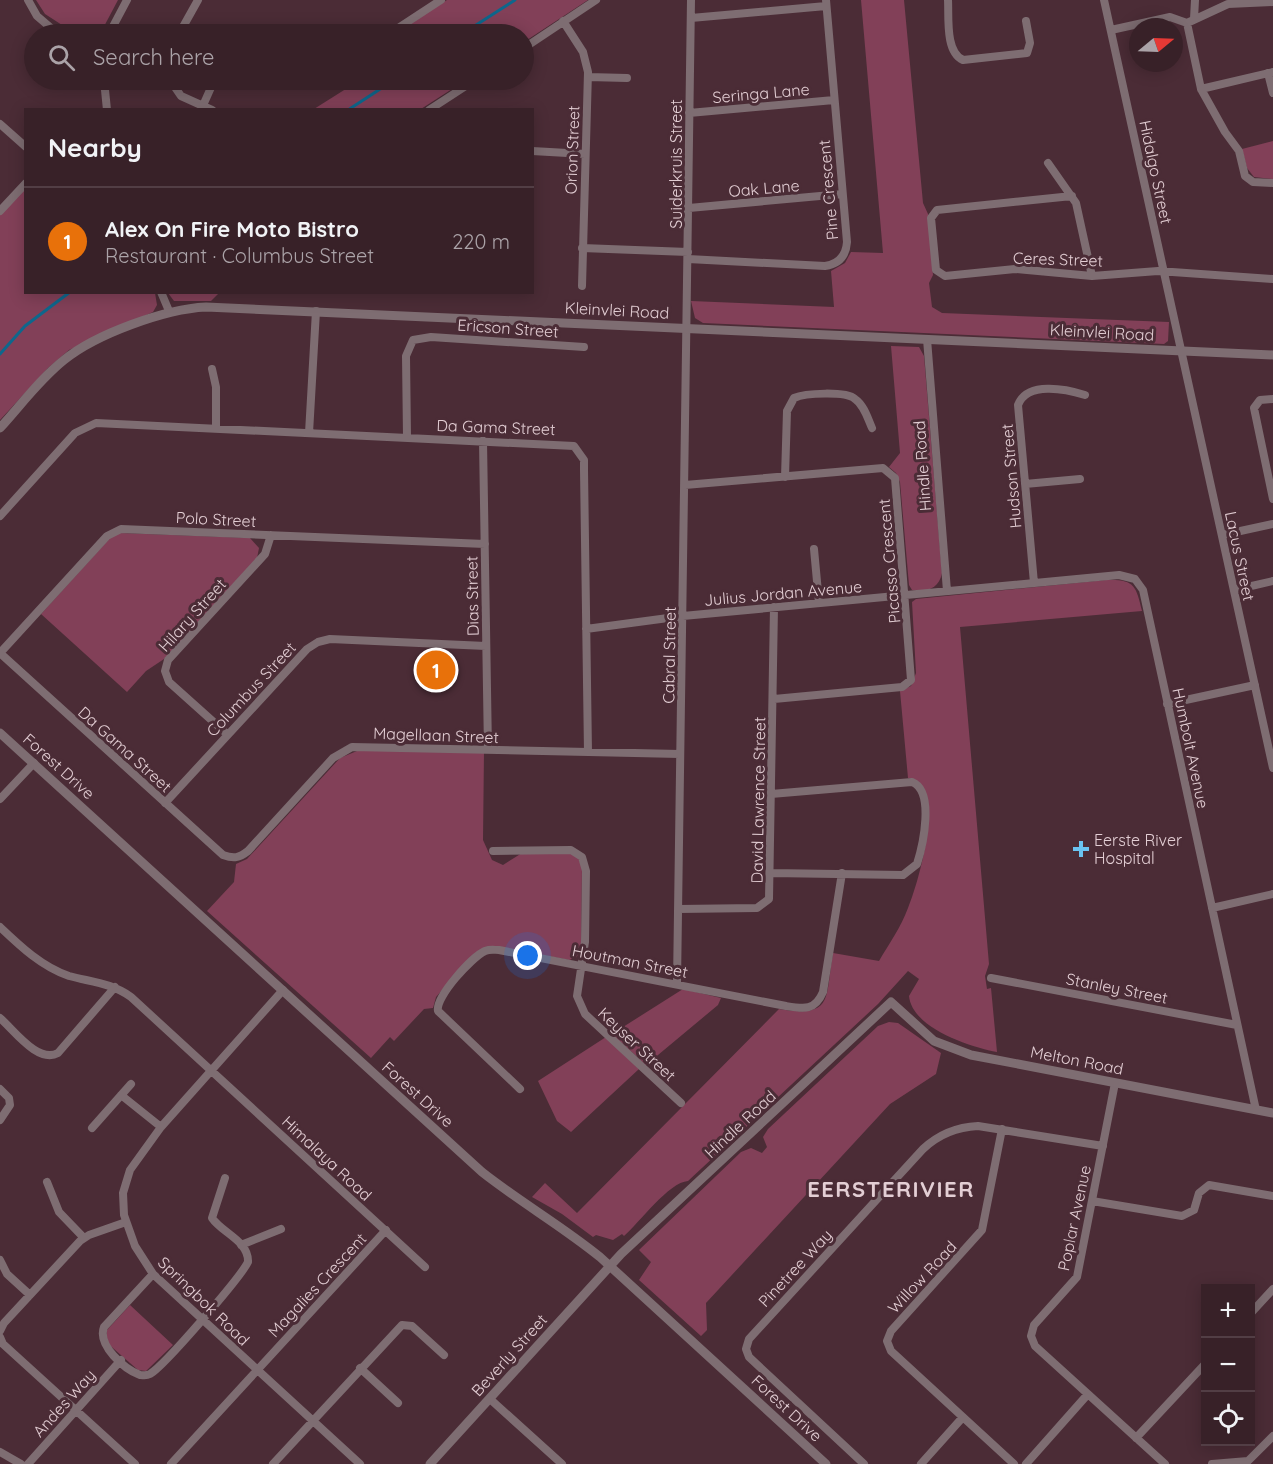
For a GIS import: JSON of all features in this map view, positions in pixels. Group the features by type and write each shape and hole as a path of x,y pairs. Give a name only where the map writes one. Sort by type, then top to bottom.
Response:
{"street":[{"path":"28,0 37,16 46,24"},
{"path":"114,24 127,0"},
{"path":"185,24 198,0"},
{"path":"404,24 441,0"},
{"path":"534,41 596,0"},
{"name":"Suiderkruis Street","path":"687,328 691,0"},
{"path":"948,0 952,47 957,57 968,61 1023,56 1030,43 1026,21"},
{"name":"Hidalgo Street","path":"1104,0 1182,351"},
{"path":"1195,0 1190,21 1201,89 1225,132 1239,151 1247,178 1258,183 1273,183"},
{"path":"1183,19 1190,21 1228,4 1273,2"},
{"path":"691,18 826,3"},
{"name":"Pine Crescent","path":"688,256 825,266 834,264 842,258 847,246 826,3"},
{"name":"Orion Street","path":"563,21 583,52 588,77 582,286"},
{"path":"1111,30 1129,27"},
{"path":"1201,89 1271,73 1273,93"},
{"path":"588,77 627,78"},
{"path":"105,90 106,108"},
{"path":"177,90 181,96 201,108 210,90"},
{"path":"432,108 460,90"},
{"name":"Seringa Lane","path":"689,113 834,100"},
{"path":"0,124 24,145"},
{"path":"534,151 585,154"},
{"path":"1048,163 1072,196 1077,208 1092,276"},
{"path":"0,211 24,185"},
{"name":"Oak Lane","path":"689,208 842,194"},
{"name":"Ceres Street","path":"1072,196 937,210 931,218 934,266 938,274 945,276 1015,269 1092,276 1164,273 1273,279"},
{"path":"582,248 688,256"},
{"path":"163,294 169,311"},
{"name":"Kleinvlei Road","path":"0,428 66,358 93,342 169,311 225,306 1273,355"},
{"path":"309,433 316,311"},
{"name":"Cabral Street","path":"677,983 687,328"},
{"name":"Ericson Street","path":"407,437 408,348 413,340 431,337 584,347"},
{"name":"Hindle Road","path":"927,339 947,591"},
{"name":"Lacus Street","path":"1182,351 1273,768"},
{"path":"212,369 216,387 216,428"},
{"name":"Hudson Street","path":"1034,583 1018,410 1021,399 1029,392 1070,390 1085,395"},
{"path":"785,477 787,411 794,398 810,394 850,396 861,406 872,428"},
{"path":"1273,399 1260,399 1255,405 1254,412 1273,499"},
{"name":"Da Gama Street","path":"0,516 75,433 85,426 101,422 567,444 579,450 584,470 588,752"},
{"name":"Dias Street","path":"483,441 488,750"},
{"name":"Picasso Crescent","path":"685,485 882,468 891,472 896,484 913,677 906,686 774,699"},
{"path":"1025,483 1080,479"},
{"path":"1222,535 1273,524"},
{"name":"Polo Street","path":"0,653 107,536 117,530 485,544"},
{"name":"Hilary Street","path":"226,734 169,682 165,668 168,660 265,554 271,535"},
{"path":"814,549 819,603"},
{"name":"Humbolt Avenue","path":"947,591 1124,575 1135,579 1143,590 1256,1110"},
{"path":"1234,590 1273,581"},
{"name":"Julius Jordan Avenue","path":"586,629 683,616 947,591"},
{"name":"David Lawrence Street","path":"678,909 760,908 769,899 774,608"},
{"name":"Columbus Street","path":"165,803 226,734 307,649 318,642 330,639 486,646"},
{"name":"Da Gama Street","path":"0,653 222,855 237,858"},
{"path":"1167,704 1255,685"},
{"name":"Forest Drive","path":"0,733 482,1172 525,1206 571,1233 610,1266 826,1464"},
{"name":"Magellaan Street","path":"237,858 248,851 333,758 352,747 680,754"},
{"path":"0,799 34,763"},
{"path":"771,794 907,782 919,786 924,793 925,822 919,857 913,869 903,875 771,873"},
{"name":"Keyser Street","path":"493,850 572,850 582,857 586,870 582,966 577,996 581,1009 681,1103"},
{"name":"Houtman Street","path":"520,1089 442,1017 437,1006 439,999 480,955 491,950 677,983 803,1009 816,1005 823,992 842,873"},
{"path":"1212,908 1273,894"},
{"name":"Himalaya Road","path":"0,927 22,948 55,970 115,987 142,1006 425,1267"},
{"name":"Stanley Street","path":"991,978 1237,1025"},
{"path":"0,1030 3,1021 39,1053 45,1056 54,1055 88,1020 115,987"},
{"name":"Springbok Road","path":"282,990 161,1127 130,1170 123,1200 126,1222 135,1246 153,1274 360,1464"},
{"name":"Hindle Road","path":"610,1266 891,1002"},
{"name":"Melton Road","path":"891,1002 925,1035 958,1051 1273,1113"},
{"name":"Poplar Avenue","path":"1115,1083 1077,1277 1034,1325 1030,1333 1035,1346 1165,1464"},
{"path":"92,1128 131,1084"},
{"path":"0,1089 9,1098 10,1105 0,1120"},
{"path":"121,1095 161,1127"},
{"name":"Pinetree Way","path":"864,1464 752,1360 747,1353 747,1342 929,1143 960,1128 978,1126 1002,1129"},
{"path":"1002,1129 1103,1146"},
{"name":"Willow Road","path":"1002,1129 982,1230 888,1337 891,1351 1014,1464"},
{"path":"153,1274 102,1330 104,1345 137,1374 150,1373 202,1320 246,1266 248,1254 212,1218 225,1178"},
{"path":"47,1182 59,1212 84,1238"},
{"path":"1092,1201 1182,1216 1194,1210 1199,1193 1209,1185 1273,1196"},
{"path":"0,1331 30,1295 84,1238 126,1222"},
{"path":"241,1245 281,1229"},
{"name":"Magalies Crescent","path":"171,1464 386,1230"},
{"path":"0,1260 7,1274 30,1295"},
{"name":"Beverly Street","path":"430,1464 610,1266"},
{"path":"1255,1309 1273,1289"},
{"path":"273,1464 397,1328 406,1324 444,1355"},
{"path":"0,1336 3,1344 135,1464"},
{"name":"Andes Way","path":"28,1464 121,1360"},
{"path":"360,1368 398,1403"},
{"path":"1136,1438 1201,1368"},
{"path":"1026,1464 1088,1394"},
{"path":"490,1399 562,1464"},
{"path":"921,1464 963,1417"},
{"path":"1212,1464 1248,1461 1273,1436"},
{"path":"0,1452 21,1464"}],"shaded area":[{"path":"36,0 118,0 105,24 60,24 45,14"},
{"path":"447,0 588,0 534,35 534,24 410,24"},
{"path":"861,0 904,0 923,203 928,214 933,275 929,283 932,307 942,313 1169,322 1168,341 1164,344 703,323 695,318 691,301 834,307 831,271 845,263 851,252 883,253"},
{"path":"344,90 450,90 423,108 316,108"},
{"path":"1273,141 1273,179 1254,177 1247,168 1242,149"},
{"path":"24,190 24,294 155,294 157,305 153,312 69,350 48,368 0,420 0,214"},
{"path":"169,294 218,294 211,301 174,301"},
{"path":"891,346 919,347 924,356 942,573 935,586 923,590 912,590 909,585 900,482 896,473 889,467 900,453"},
{"path":"120,533 250,538 259,548 257,558 164,659 146,671 127,692 41,614 111,537"},
{"path":"1106,580 1123,581 1132,585 1138,595 1142,611 960,627 989,964 985,976 987,989 991,988 997,1052 958,1041 920,1018 909,996 919,979 908,971 878,1004 688,1181 680,1183 663,1195 624,1236 622,1234 613,1240 596,1235 593,1237 562,1214 532,1197 545,1183 577,1213 779,1009 810,1011 824,1002 833,953 879,961 908,908 918,878 927,836 926,797 920,784 908,778 900,691 911,686 916,673 912,602 916,599"},
{"path":"357,751 484,751 483,840 492,860 503,865 522,853 572,854 578,857 582,867 581,950 577,957 569,960 494,946 486,947 472,956 436,997 433,1008 424,1009 394,1041 390,1037 371,1058 207,911 234,882 236,864 247,859 340,758"},
{"path":"683,989 721,998 718,1005 646,1065 612,1034"},
{"path":"889,1022 898,1023 941,1053 936,1074 890,1104 706,1303 707,1330 701,1336 639,1280 651,1262 639,1250 741,1152 751,1148 762,1153 767,1147 763,1137 768,1129 878,1026"},
{"path":"606,1037 639,1069 571,1132 557,1121 538,1081"},
{"path":"130,1305 173,1345 146,1371 138,1370 106,1342 107,1330"}],"waterway":[{"path":"478,24 515,0"},
{"path":"351,108 379,90"},
{"path":"0,354 25,326 67,294"}],"place":[{"name":"Alex On Fire Moto Bistro","path":"436,670"},
{"name":"Eerste River Hospital","path":"1081,849"}],"district":[{"name":"EERSTERIVIER","path":"891,1189"}]}
